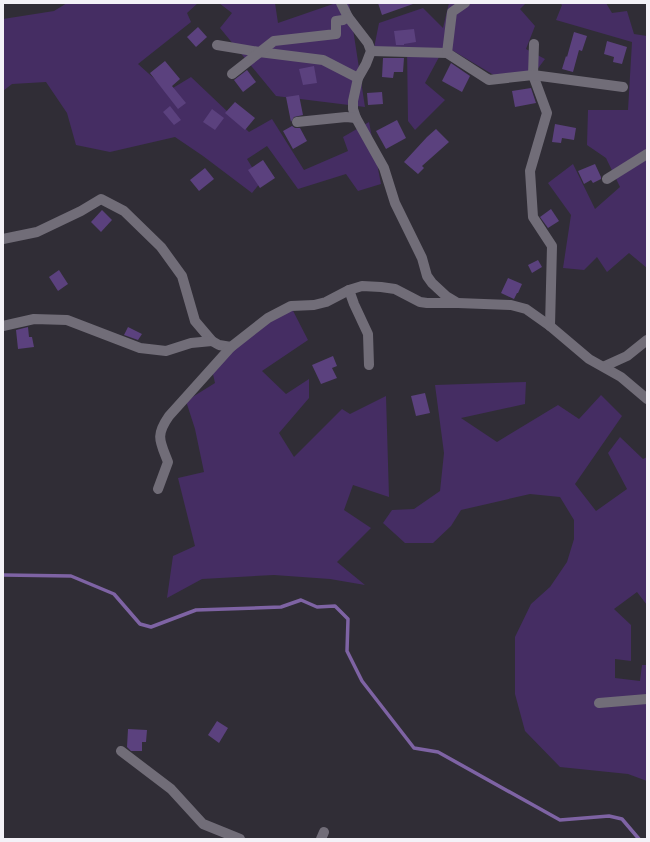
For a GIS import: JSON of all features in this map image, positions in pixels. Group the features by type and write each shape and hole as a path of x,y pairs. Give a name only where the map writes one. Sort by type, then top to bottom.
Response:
{"street":[{"path":"341,3 348,17 368,43 371,51 358,78 353,101 353,109 356,118 384,168 395,203 422,258 427,276 446,296 458,303"},
{"path":"447,53 452,12 465,3"},
{"path":"232,74 274,41 336,34 336,21 343,20 348,17"},
{"path":"217,44 259,52 323,60 358,78"},
{"path":"534,44 533,75 547,113 530,171 533,217 552,246 550,326"},
{"path":"371,51 447,53 489,80 533,75 623,87"},
{"path":"297,122 346,117 356,118"},
{"path":"607,179 647,154"},
{"path":"3,239 37,232 81,211 101,199 111,203 124,211 146,231 161,247 182,276 195,321 212,341 219,345 231,347"},
{"path":"158,489 168,462 159,439 163,425 169,416 231,347 268,318 291,306 314,305 326,302 349,290 362,286 395,289 420,302 512,306 526,310 550,326 589,359 605,366 621,377 647,399"},
{"path":"349,290 368,334 369,365"},
{"path":"3,326 34,319 66,320 140,348 166,351 191,343 212,341"},
{"path":"605,366 627,356 647,340"},
{"path":"599,703 647,699"},
{"path":"122,751 171,789 203,824 240,839"}],"shaded area":[{"path":"67,3 198,3 187,13 191,22 138,64 168,91 191,77 249,132 272,119 304,170 348,151 343,137 369,122 381,184 358,191 346,174 298,189 267,146 247,159 261,182 252,193 175,137 110,152 76,145 67,113 46,82 12,84 3,91 3,19 54,11"},
{"path":"219,3 275,3 278,23 336,3 349,3 365,107 276,96 220,28 232,13"},
{"path":"449,3 526,3 520,9 535,26 526,49 545,59 536,71 497,77 445,46 425,83 445,100 415,130 408,121 407,47 374,48 379,23 423,8 443,28"},
{"path":"560,3 606,3 612,13 627,11 634,34 647,36 647,268 629,253 607,272 597,257 584,270 563,268 571,215 548,183 573,164 595,209 620,187 606,158 587,145 588,110 628,110 632,42 556,20 562,5"},
{"path":"289,303 308,340 262,371 286,394 309,379 309,398 279,433 294,457 342,409 350,414 386,396 389,497 353,485 344,510 371,528 337,562 365,585 330,579 274,575 202,579 167,598 173,556 195,546 178,478 204,472 195,429 186,401 215,383 211,365"},
{"path":"526,382 525,404 461,418 497,442 558,405 579,419 601,395 622,416 575,484 596,511 627,489 608,453 620,437 643,459 647,457 647,605 637,592 614,609 631,625 631,661 615,659 615,678 640,681 642,665 647,665 647,781 628,774 560,767 525,731 515,694 515,637 531,604 550,587 567,562 574,539 574,520 560,497 530,494 461,510 451,526 433,543 405,543 383,523 392,510 414,509 440,491 444,453 435,385"}],"building":[{"path":"378,3 413,3 413,4 382,15"},
{"path":"198,27 207,37 196,47 187,37"},
{"path":"414,29 416,42 396,45 394,31"},
{"path":"574,32 587,36 582,51 579,50 573,72 562,69"},
{"path":"607,41 627,47 622,64 613,62 614,57 604,54"},
{"path":"383,58 404,58 403,72 394,72 393,78 382,77"},
{"path":"165,61 180,79 172,86 186,103 178,109 150,73"},
{"path":"451,63 470,76 462,92 442,81"},
{"path":"314,66 317,83 303,85 299,69"},
{"path":"247,70 256,82 243,92 234,80"},
{"path":"531,88 536,103 515,107 512,91"},
{"path":"382,92 383,104 368,105 367,93"},
{"path":"299,95 303,115 294,117 291,122 286,97"},
{"path":"235,102 255,118 245,130 225,113"},
{"path":"170,106 181,120 174,125 163,112"},
{"path":"212,109 224,118 215,130 203,122"},
{"path":"397,120 406,138 386,149 376,131"},
{"path":"555,124 576,128 574,140 562,138 561,143 552,142"},
{"path":"292,126 295,128 300,128 307,141 293,149 283,131"},
{"path":"436,129 449,142 422,166 424,168 418,174 404,162"},
{"path":"263,160 275,178 260,188 248,170"},
{"path":"595,164 601,179 593,183 591,180 584,184 578,171"},
{"path":"205,168 214,179 199,191 190,180"},
{"path":"551,209 559,221 548,228 540,217"},
{"path":"102,210 112,220 101,232 91,222"},
{"path":"538,260 542,267 532,273 528,265"},
{"path":"59,270 68,284 58,291 49,277"},
{"path":"508,278 522,284 514,299 501,293"},
{"path":"28,327 29,337 32,337 34,347 18,349 16,330"},
{"path":"128,327 142,334 138,340 124,335"},
{"path":"333,356 337,366 332,368 337,378 321,384 312,365"},
{"path":"425,393 430,413 416,416 411,396"},
{"path":"217,721 228,728 219,743 208,735"},
{"path":"128,729 147,730 146,742 142,742 142,751 131,751 127,747"}],"waterway":[{"path":"3,575 71,576 114,594 140,624 151,627 196,610 281,607 301,600 317,607 335,606 348,619 347,651 362,681 414,748 438,752 560,820 609,816 622,819 639,839"}]}
